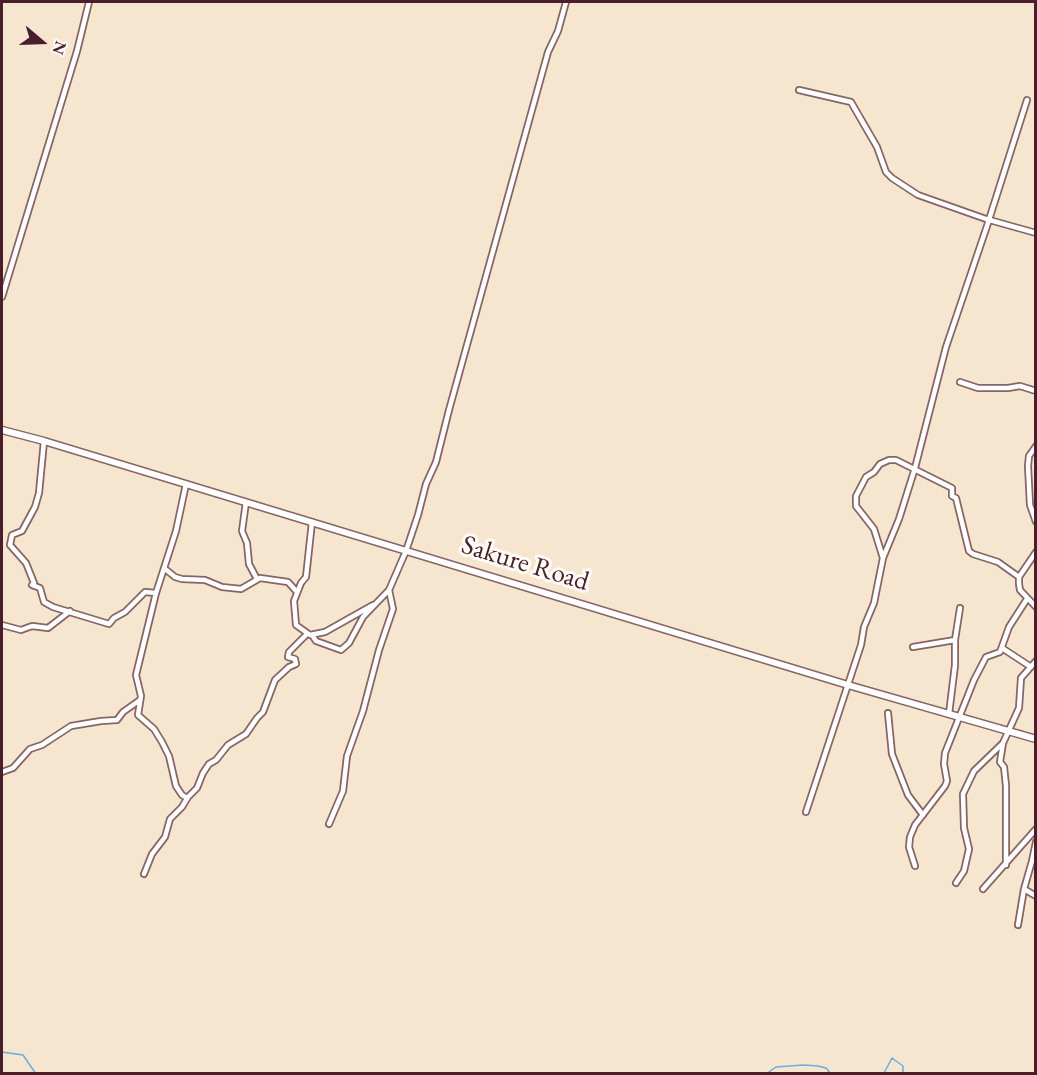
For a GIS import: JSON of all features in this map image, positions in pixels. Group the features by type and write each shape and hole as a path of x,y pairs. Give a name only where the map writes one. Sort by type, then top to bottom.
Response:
{"street":[{"path":"2,297 77,51 89,2"},
{"path":"312,522 306,577 294,601 296,625 316,641 341,650 349,643 363,617 389,590 406,551 426,484 436,462 548,52 558,31 566,2"},
{"path":"799,90 849,101 854,105 877,147 886,172 918,195 989,220 1035,233"},
{"path":"806,812 861,645 864,627 874,603 884,558 915,468 946,347 1027,100"},
{"path":"960,382 978,388 1020,386 1035,391"},
{"name":"Sakure Road","path":"2,430 848,685 1035,739"},
{"path":"44,441 39,493 35,507 22,531 12,535 10,545 26,563 34,583 32,585 40,588 44,602 53,607 109,624 145,592 156,593"},
{"path":"1035,446 1029,456 1028,466 1030,505 1035,522"},
{"path":"884,558 874,529 856,506 856,496 866,477 880,464 896,460 952,488 952,496 956,498 969,550 973,554 998,562 1019,577"},
{"path":"186,484 176,531 156,593 136,668 140,700 138,715 154,729 162,742 169,756 176,786 187,798"},
{"path":"246,502 242,531 247,543 249,564 257,579"},
{"path":"1035,552 1019,577 1020,590 1035,607"},
{"path":"164,568 182,579 205,580 222,587 241,589 260,578 288,582 297,592"},
{"path":"329,824 343,791 346,756 363,711 379,650 393,609 389,590"},
{"path":"915,866 909,847 910,837 922,815 945,786 947,781 945,753 983,661 986,657 1000,652 1009,627 1027,599"},
{"path":"144,874 149,859 167,833 170,819 197,788 208,766 218,759 228,745 246,734 263,712 274,682 289,667 296,664 295,659 288,657 289,652 310,635 325,632 374,605"},
{"path":"950,714 955,665 954,640 960,608"},
{"path":"2,625 21,630 32,626 48,628 70,611"},
{"path":"913,647 954,640"},
{"path":"1002,648 1031,667"},
{"path":"1006,865 1004,811 1006,786 1004,767 1000,762 1003,743 1019,708 1022,678 1035,661"},
{"path":"2,772 13,768 30,749 41,746 71,726 117,720 123,712 140,700"},
{"path":"888,713 892,754 908,795 922,815"},
{"path":"956,883 964,871 969,849 964,828 963,794 974,771 1003,743"},
{"path":"984,889 1035,829"},
{"path":"1018,925 1035,843"},
{"path":"1024,889 1035,896"}],"waterway":[{"path":"2,1052 23,1055 36,1074"},
{"path":"879,1074 884,1073 892,1058 903,1066 903,1074"},
{"path":"766,1074 776,1067 803,1065 826,1068 831,1074"}]}
